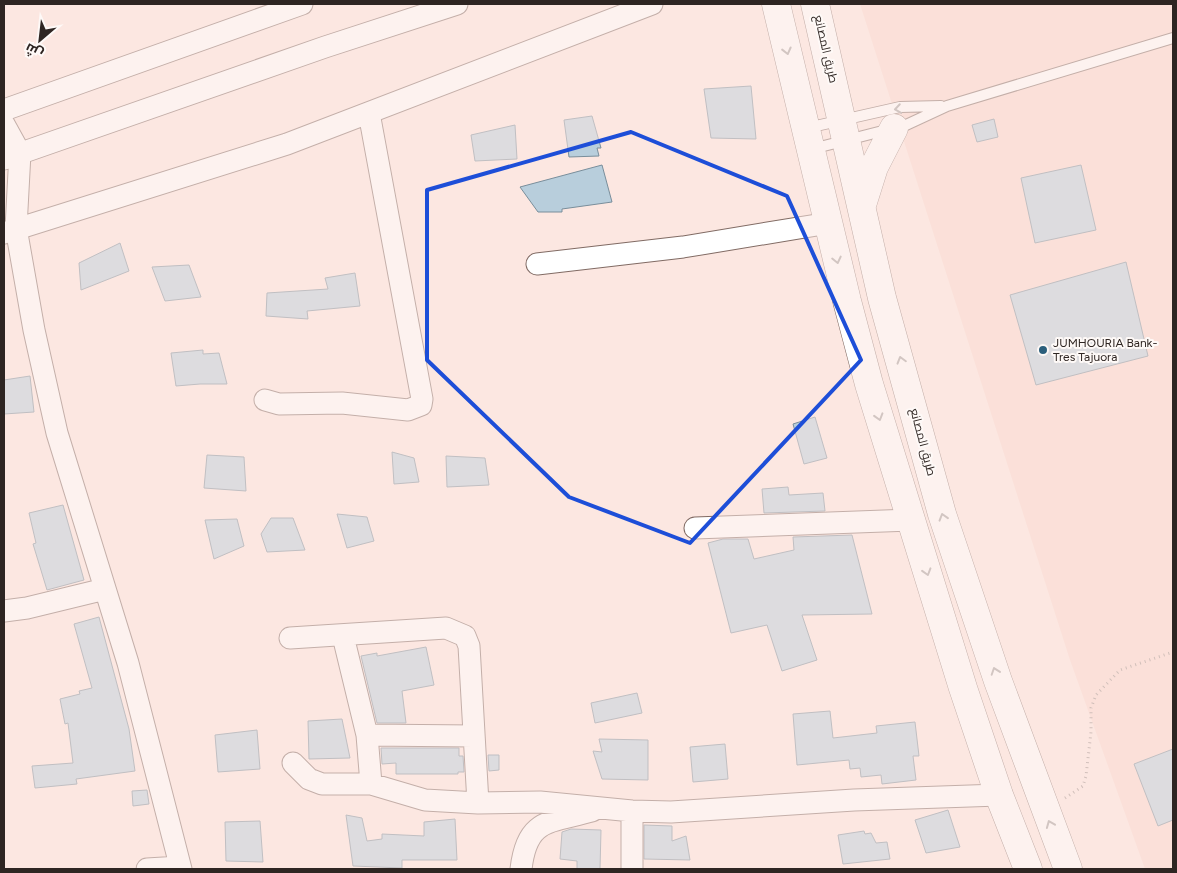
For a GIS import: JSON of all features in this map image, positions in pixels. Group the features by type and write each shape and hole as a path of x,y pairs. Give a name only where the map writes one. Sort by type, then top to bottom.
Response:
{"main road":[{"path":"776,4 869,384 960,678 999,795 1028,869"},
{"name":"طريق المصانع","path":"815,4 882,298 942,514 998,681 1068,869"},
{"path":"862,206 874,167 894,128"}],"street":[{"path":"4,110 302,4"},
{"path":"12,156 325,46 457,4"},
{"path":"10,230 287,144 652,4"},
{"path":"265,400 278,404 342,403 408,410 421,404 422,399 370,113"},
{"path":"4,124 12,156 10,230 57,433 128,663 180,868 147,869"},
{"path":"537,264 683,247 829,223"},
{"path":"695,528 910,520"},
{"path":"4,611 27,608 105,589"},
{"path":"290,638 446,628 465,636 469,646 478,803"},
{"path":"344,636 368,735 371,784"},
{"path":"368,735 474,736"},
{"path":"293,763 309,779 322,784 371,784 426,800 478,803 540,802 632,811 671,812 827,802 999,795"},
{"path":"521,869 523,849 530,834 539,826 602,809"},
{"path":"632,811 632,869"}],"lane":[{"path":"809,139 845,130 894,128 947,106 1173,38"},
{"path":"809,139 845,130 900,107 947,106"}],"path":[{"path":"1045,810 1082,786 1091,732 1091,708 1096,695 1120,670 1173,652"}],"highlighted area":[{"path":"631,132 787,196 861,360 690,543 569,497 427,360 427,190"}],"shaded area":[{"path":"860,4 1173,4 1173,869 1145,869 1070,660"}],"building":[{"path":"751,86 756,139 711,138 704,89"},
{"path":"592,116 601,148 597,148 599,156 569,157 564,120"},
{"path":"994,119 998,137 977,142 972,125"},
{"path":"515,125 517,159 475,161 471,135"},
{"path":"602,165 612,202 562,209 562,212 538,212 520,187"},
{"path":"1081,165 1096,230 1035,243 1021,178"},
{"path":"120,243 129,271 81,290 79,263"},
{"path":"1126,262 1148,356 1036,385 1010,295"},
{"path":"189,265 201,297 165,301 152,267"},
{"path":"355,273 360,306 307,311 308,319 266,316 267,293 328,289 325,278"},
{"path":"203,350 203,354 219,353 227,384 176,386 171,353"},
{"path":"30,376 34,412 4,414 4,380"},
{"path":"815,417 827,458 804,464 793,424"},
{"path":"392,452 414,458 419,482 394,484"},
{"path":"207,455 244,457 246,491 204,488"},
{"path":"446,456 485,458 489,485 447,487"},
{"path":"788,487 789,495 823,493 825,511 764,513 762,489"},
{"path":"63,505 84,580 47,590 33,544 36,543 29,513"},
{"path":"337,514 367,517 374,541 347,548"},
{"path":"271,518 293,518 305,550 267,552 261,534"},
{"path":"237,519 244,546 214,559 205,520"},
{"path":"852,535 872,614 802,615 817,660 782,671 767,625 731,633 708,543 723,539 748,539 754,559 794,550 793,537"},
{"path":"99,617 129,729 135,771 76,779 77,784 35,788 32,766 73,763 68,723 65,724 60,699 80,694 79,691 92,688 74,624"},
{"path":"426,647 434,685 402,691 406,723 377,723 361,656 377,653 377,656"},
{"path":"637,693 642,713 595,723 591,703"},
{"path":"830,711 833,738 877,733 876,726 915,722 919,756 913,756 916,780 882,784 881,775 861,777 860,768 850,769 849,760 797,765 793,714"},
{"path":"342,719 350,758 309,759 308,721"},
{"path":"257,730 260,769 218,772 215,735"},
{"path":"599,739 648,740 648,780 602,779 593,751 602,752"},
{"path":"725,744 728,779 693,782 690,747"},
{"path":"381,748 459,748 459,756 463,756 464,772 458,772 458,774 396,774 396,763 382,764"},
{"path":"1173,749 1173,820 1158,826 1134,764"},
{"path":"488,755 499,755 499,770 489,771"},
{"path":"147,790 149,804 133,806 132,791"},
{"path":"948,810 960,847 926,853 915,820"},
{"path":"346,815 362,818 367,841 382,839 382,834 424,836 424,822 455,819 457,860 402,860 402,868 353,866"},
{"path":"260,821 263,862 226,861 225,822"},
{"path":"644,825 672,826 672,841 686,836 690,860 644,859"},
{"path":"571,829 601,830 600,869 577,869 577,861 560,859 562,832"},
{"path":"864,831 865,834 871,833 876,843 887,842 890,859 843,864 838,835"}],"place":[{"name":"JUMHOURIA Bank- Tres Tajuora","path":"1043,350"}]}
